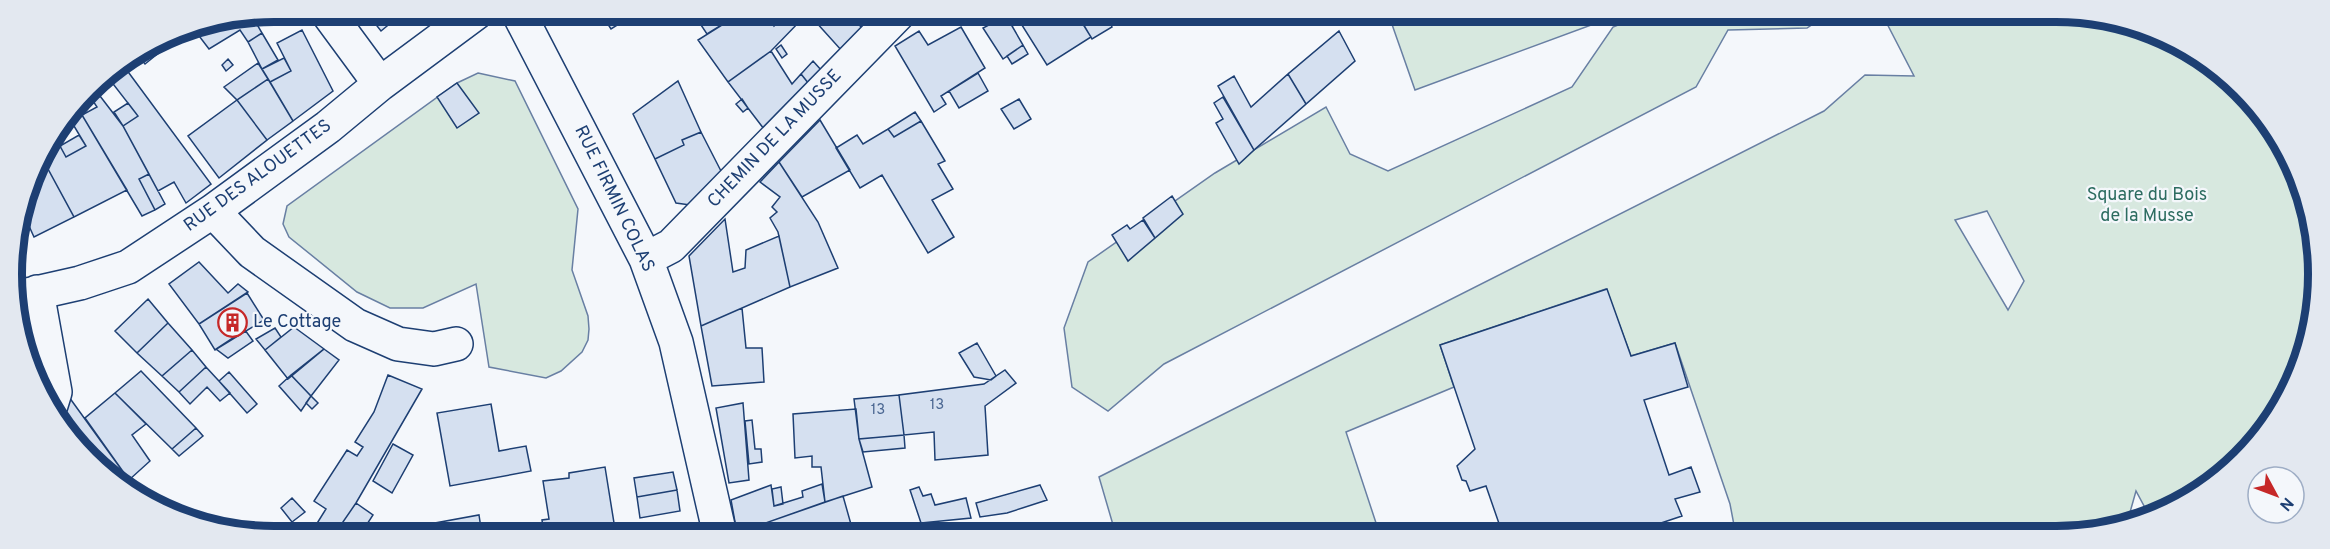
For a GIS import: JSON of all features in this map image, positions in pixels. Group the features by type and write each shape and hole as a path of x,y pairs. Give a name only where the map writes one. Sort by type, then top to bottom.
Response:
{"street":[{"path":"334,22 380,84"},
{"name":"RUE DES ALOUETTES","path":"27,295 81,283 128,267 213,211 328,127 380,84 464,22"},
{"name":"RUE FIRMIN COLAS","path":"523,22 646,259 676,342 718,526"},
{"name":"CHEMIN DE LA MUSSE","path":"646,259 671,246 890,22"},
{"path":"213,211 252,252 355,325 398,344 434,349 456,344"},
{"path":"27,295 55,392 54,396"}],"green space":[{"path":"1391,22 1599,22 1415,90"},
{"path":"1626,22 1816,22 1807,28 1728,30 1696,87 1164,364 1108,411 1072,387 1064,328 1088,262 1215,173 1326,107 1350,154 1388,171 1572,87 1613,27"},
{"name":"Square du Bois de la Musse","path":"1886,22 2056,22 2105,27 2167,48 2196,65 2234,96 2265,134 2282,163 2303,225 2308,274 2303,324 2282,386 2265,415 2234,453 2182,493 2146,509 2136,491 2129,515 2105,522 2072,526 1731,526 1734,525 1730,504 1675,343 1631,356 1606,289 1440,345 1454,387 1346,432 1377,526 1113,526 1099,477 1824,111 1865,75 1914,76","holes":["1987,211 2024,281 2008,310 1955,220"]},
{"path":"478,73 515,81 578,209 572,270 588,316 588,340 582,352 561,371 546,378 489,367 476,284 423,308 390,308 357,292 289,237 283,224 287,206 457,83"}],"building":[{"path":"374,22 392,22 381,31"},
{"path":"606,22 622,22 611,29"},
{"path":"699,22 726,22 707,34"},
{"path":"727,22 772,22 774,26 778,22 799,22 771,51 728,82 698,40"},
{"path":"816,22 856,22 863,29 842,51"},
{"path":"987,22 1020,22 1012,26 1023,45 1003,59 983,28 989,25"},
{"path":"1020,22 1082,22 1091,37 1047,65"},
{"path":"1082,22 1109,22 1112,27 1092,39"},
{"path":"256,23 262,33 248,42 240,30 209,49 198,34 225,27"},
{"path":"961,27 985,68 941,96 946,104 934,112 895,46 919,31 928,45"},
{"path":"302,30 333,91 293,121 270,82 291,71 277,43"},
{"path":"1339,31 1355,61 1306,104 1288,74"},
{"path":"262,33 278,60 262,69 248,42"},
{"path":"781,45 787,54 782,58 776,49"},
{"path":"1023,45 1028,54 1012,64 1007,56"},
{"path":"167,47 145,64 142,60"},
{"path":"771,51 792,84 801,74 809,84 764,129 728,82"},
{"path":"284,58 291,71 270,82 262,69"},
{"path":"228,59 233,65 226,71 222,65"},
{"path":"813,61 822,71 809,84 801,74"},
{"path":"258,63 268,79 237,100 224,87"},
{"path":"127,70 211,184 186,203 174,182 158,191 123,126 138,116 112,82"},
{"path":"978,73 988,91 959,108 949,91"},
{"path":"1288,74 1306,104 1254,150 1218,86 1234,76 1251,107"},
{"path":"268,79 293,121 267,140 237,100"},
{"path":"678,81 701,132 682,140 684,145 655,159 633,114"},
{"path":"457,83 479,113 457,128 437,97"},
{"path":"100,96 123,126 149,174 139,179 155,210 142,216 82,115 97,107 93,101"},
{"path":"1223,97 1254,150 1239,164 1216,123 1223,119 1214,103"},
{"path":"742,99 748,108 743,112 736,104"},
{"path":"1019,99 1031,119 1014,129 1001,109"},
{"path":"237,100 267,140 219,178 188,136"},
{"path":"128,103 138,116 123,126 114,112"},
{"path":"915,112 921,121 894,137 888,129"},
{"path":"82,115 127,190 74,217 47,166 56,148 60,146 66,157 86,146 73,124"},
{"path":"820,120 850,170 802,197 779,162"},
{"path":"921,121 945,161 938,164 953,189 932,200 954,237 928,253 882,175 860,188 836,148 857,135 863,144 888,129 894,137"},
{"path":"701,132 722,173 690,205 676,203 655,159 684,145 682,140"},
{"path":"79,135 86,146 66,157 60,146"},
{"path":"779,162 818,222 838,268 790,287 778,232 770,218 777,212 772,207 780,197 760,182"},
{"path":"47,166 74,217 34,237 28,223"},
{"path":"149,174 165,204 155,210 139,179"},
{"path":"1172,196 1183,214 1155,238 1143,218"},
{"path":"725,219 733,272 745,268 746,250 779,236 790,287 701,326 689,256"},
{"path":"1143,220 1155,238 1128,261 1112,235 1127,225 1130,229"},
{"path":"199,262 228,293 238,284 248,292 199,324 169,284"},
{"path":"1607,289 1631,356 1675,343 1688,387 1644,400 1669,475 1691,467 1700,492 1675,499 1682,516 1652,526 1500,526 1486,486 1470,491 1466,481 1462,480 1457,466 1475,449 1440,345"},
{"name":"Le Cottage","path":"247,293 264,320 215,350 199,324"},
{"path":"148,299 168,323 137,353 115,331"},
{"path":"742,308 746,348 762,348 764,382 712,386 701,326"},
{"path":"168,323 192,350 162,376 137,353"},
{"path":"294,327 324,349 288,379 265,350"},
{"path":"275,328 281,337 265,350 256,339"},
{"path":"245,330 253,341 228,358 216,349"},
{"path":"977,343 996,376 991,380 974,377 959,353"},
{"path":"324,349 339,360 311,396 291,375"},
{"path":"192,350 206,367 179,392 162,376"},
{"path":"206,367 230,393 220,401 207,387 190,404 179,392"},
{"path":"1005,370 1016,383 985,406 988,455 935,460 934,432 904,435 899,395 984,384"},
{"path":"141,371 196,428 172,449 115,393"},
{"path":"229,372 257,404 247,413 219,381"},
{"path":"291,375 311,396 301,411 279,386"},
{"path":"388,375 422,389 340,526 317,526 326,509 314,501 347,450 357,456 363,447 355,442 374,412"},
{"path":"115,393 146,424 132,435 150,461 129,480 85,418"},
{"path":"899,395 904,435 859,439 854,399"},
{"path":"311,396 318,403 312,409 306,403"},
{"path":"69,397 129,480 96,453 63,412"},
{"path":"743,403 749,480 729,483 716,408"},
{"path":"491,404 499,451 526,446 531,471 450,486 437,413"},
{"path":"856,409 859,439 872,487 825,502 821,467 812,467 812,456 795,458 793,414"},
{"path":"752,420 755,449 761,449 762,462 749,464 745,421"},
{"path":"196,428 203,436 179,456 172,449"},
{"path":"904,435 905,448 863,452 859,439"},
{"path":"393,444 413,455 392,493 373,481"},
{"path":"605,467 614,523 596,526 543,526 542,520 549,519 543,481 569,478 569,473"},
{"path":"673,472 677,490 637,497 634,478"},
{"path":"822,484 825,502 757,526 736,526 731,500 771,485 774,506 803,497 802,491"},
{"path":"1040,485 1047,500 1007,513 980,517 976,503"},
{"path":"781,487 783,504 774,506 772,489"},
{"path":"919,487 923,496 931,494 935,505 966,498 971,518 921,523 910,490"},
{"path":"677,490 680,511 640,518 637,497"},
{"path":"843,496 851,526 757,526"},
{"path":"292,498 305,512 292,522 281,508"},
{"path":"356,503 373,515 366,526 340,526"},
{"path":"479,515 481,526 418,526"}],"place":[{"name":"Le Cottage","path":"232,322"}]}
